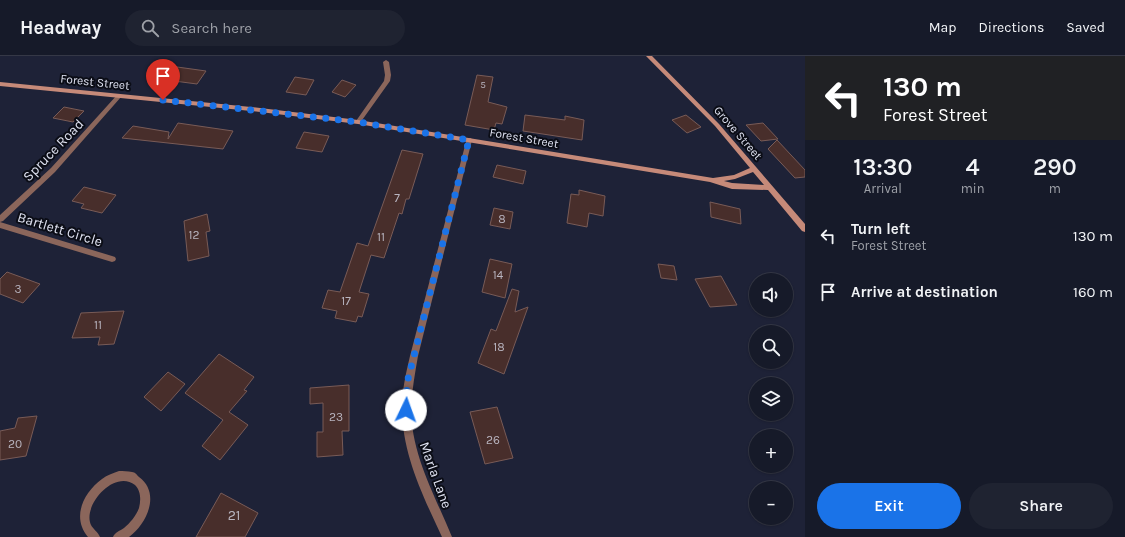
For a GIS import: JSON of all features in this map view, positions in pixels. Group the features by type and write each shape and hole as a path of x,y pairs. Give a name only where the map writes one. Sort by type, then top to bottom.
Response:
{"street":[{"name":"Grove Street","path":"649,56 717,125 805,229"},
{"path":"358,122 387,81 388,75 386,62"},
{"name":"Forest Street","path":"0,84 358,122 710,180 732,186 770,188"},
{"name":"Spruce Road","path":"0,219 53,170 120,96"},
{"name":"Marla Lane","path":"447,537 414,461 406,419 406,401 407,383 469,140"},
{"name":"Forest Street","path":"710,180 735,177 755,169"},
{"name":"Bartlett Circle","path":"0,225 112,259"},
{"path":"92,536 85,520 86,508 92,496 107,481 118,477 129,476 142,485 145,502 137,521 127,532 118,537"}],"building":[{"path":"170,66 206,71 197,84 159,79"},
{"path":"477,75 493,77 488,102 507,107 502,124 496,123 494,130 465,125"},
{"path":"295,77 314,80 306,95 286,92"},
{"path":"342,80 356,85 345,97 332,92"},
{"path":"64,107 84,111 73,122 53,118"},
{"path":"525,115 565,120 565,116 584,120 582,140 523,131"},
{"path":"686,115 701,127 687,133 672,120"},
{"path":"178,123 233,131 223,149 122,138 133,126 169,132 168,139"},
{"path":"763,123 778,139 761,141 746,125"},
{"path":"304,132 329,136 322,152 296,148"},
{"path":"777,140 805,170 805,177 795,178 768,149"},
{"path":"402,150 423,154 409,199 406,199 402,214 399,213 384,258 371,255 359,292 369,294 362,317 358,316 356,322 335,318 337,311 322,308 328,290 340,292 357,243 368,246"},
{"path":"497,165 526,171 523,184 493,177"},
{"path":"84,187 116,195 102,213 81,208 84,204 72,201"},
{"path":"579,190 605,196 603,216 589,213 587,227 567,223 571,194 579,195"},
{"path":"710,202 740,209 741,224 711,217"},
{"path":"494,208 513,212 510,229 490,225"},
{"path":"207,214 210,231 206,232 209,256 188,261 184,221"},
{"path":"490,259 512,264 505,298 482,292"},
{"path":"658,264 674,266 677,280 661,278"},
{"path":"7,272 40,284 23,303 0,294 0,279"},
{"path":"721,276 737,305 710,307 695,279"},
{"path":"512,289 519,291 515,312 528,307 504,374 478,363 491,329 496,331"},
{"path":"124,311 114,344 98,345 100,337 72,338 81,313"},
{"path":"219,354 254,377 244,390 247,391 229,412 248,425 220,460 202,446 223,420 185,393"},
{"path":"168,372 185,384 161,411 144,397"},
{"path":"349,385 349,431 342,431 343,455 317,457 317,432 323,432 323,403 310,404 310,388"},
{"path":"497,407 513,458 485,464 470,412"},
{"path":"37,416 26,456 0,460 0,431 15,428 18,418"},
{"path":"221,493 258,513 245,537 196,537"}],"route":[{"path":"163,100 358,122 469,140 407,383 406,410"}]}
